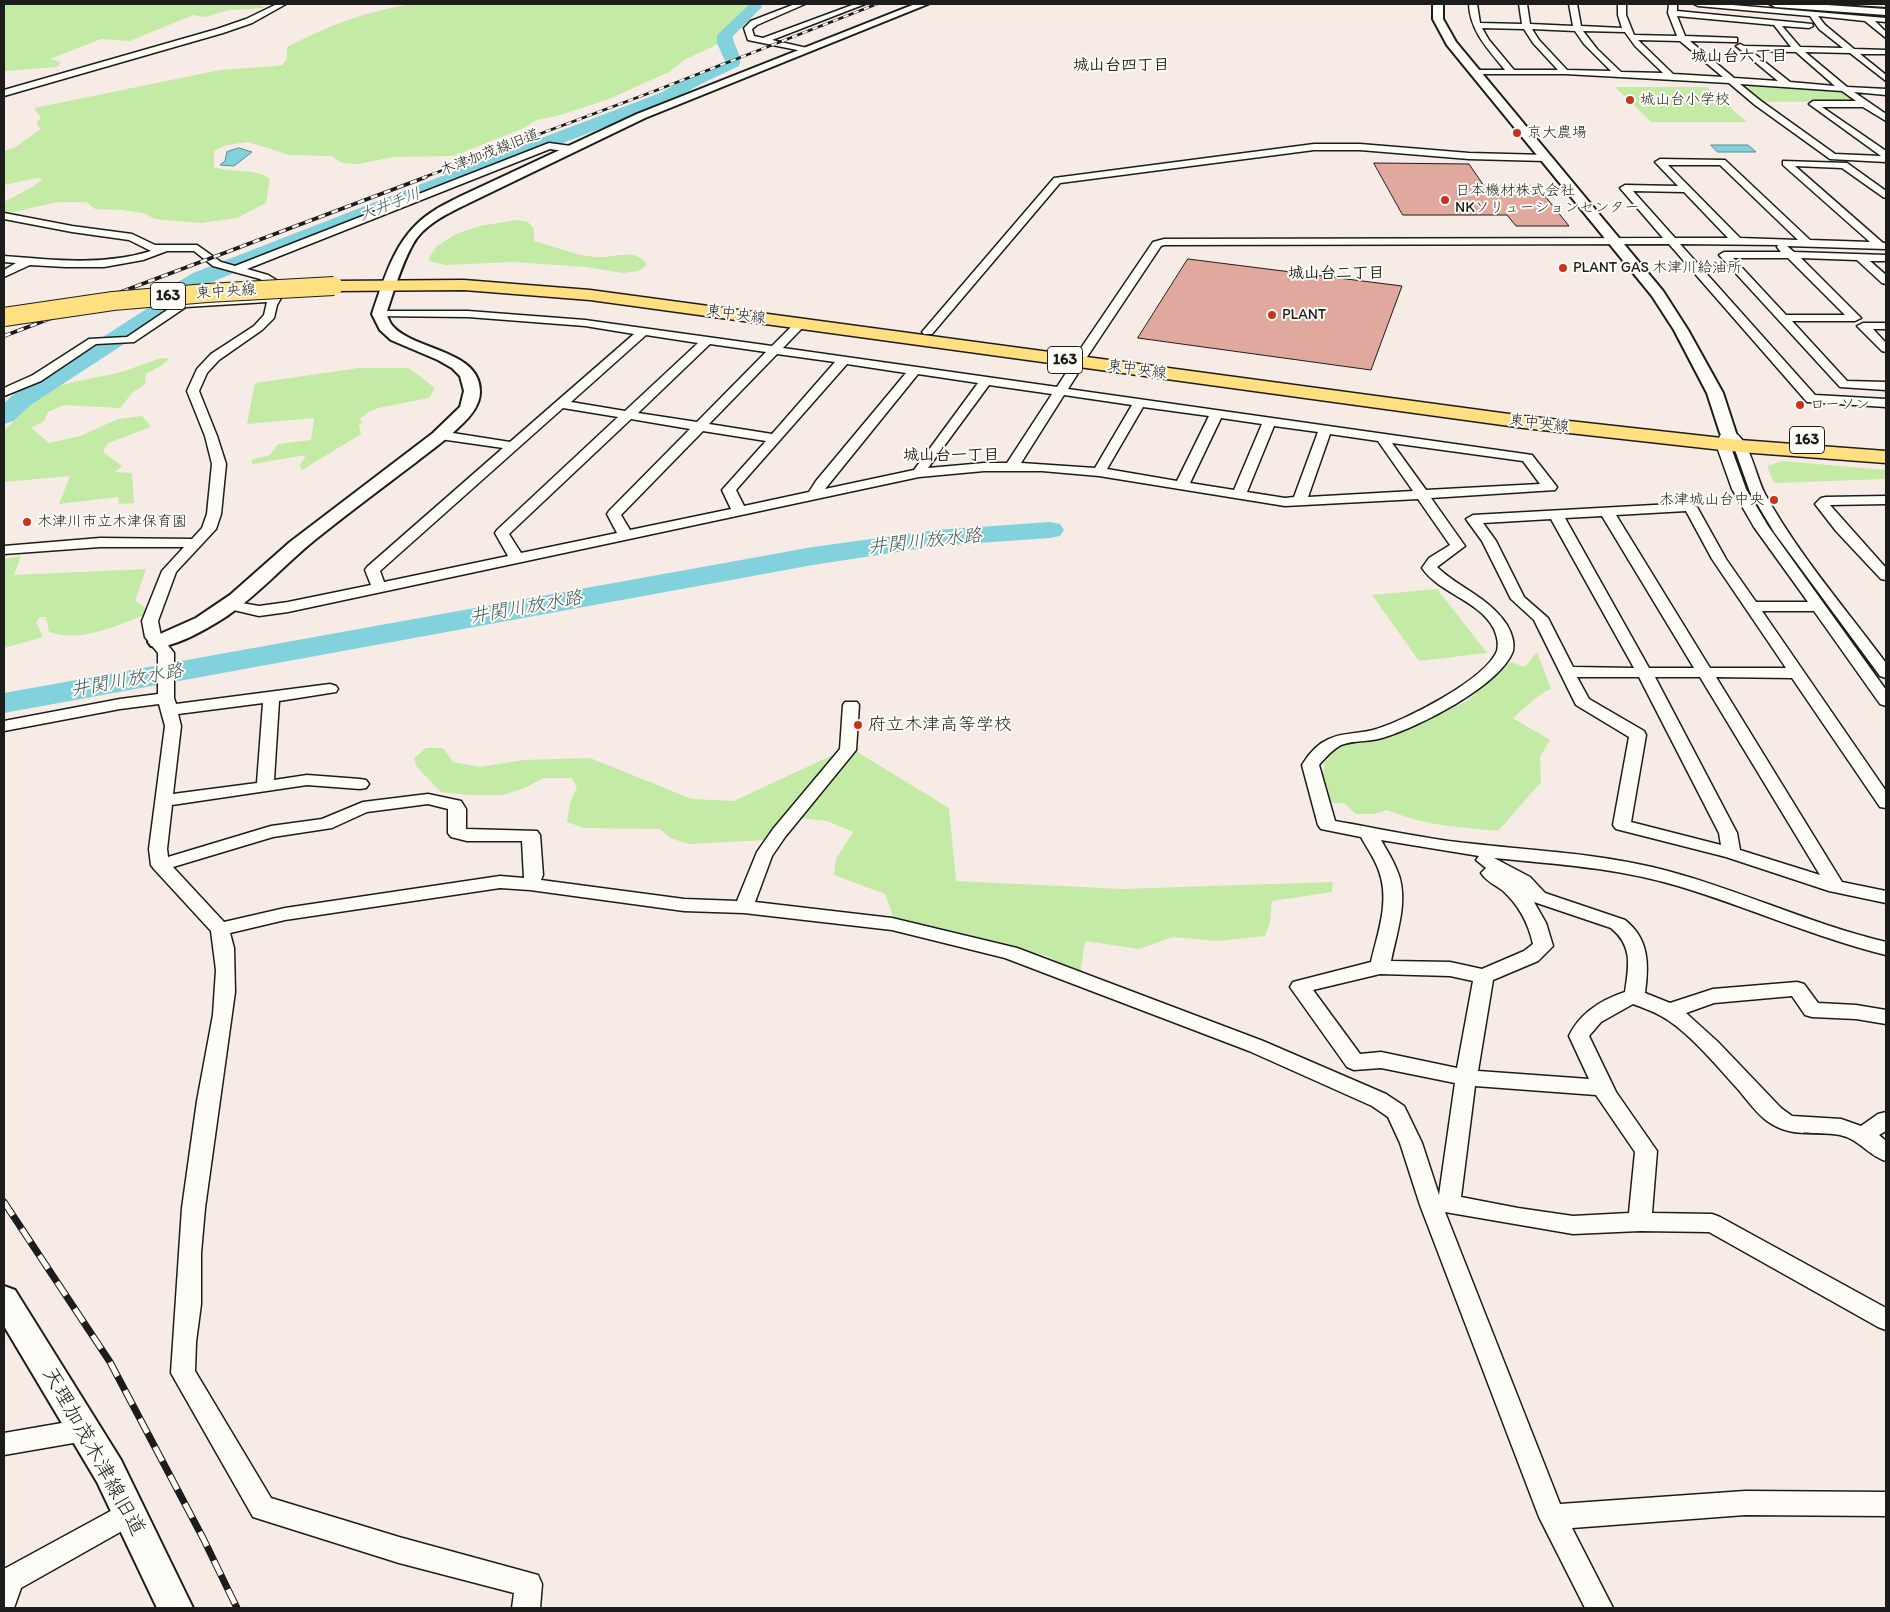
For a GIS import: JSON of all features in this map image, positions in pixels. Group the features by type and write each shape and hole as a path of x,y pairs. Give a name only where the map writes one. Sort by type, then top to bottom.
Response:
{"highway":[{"name":"東中央線","path":"389,284 413,280 459,280 588,287 928,332 1081,358 1505,420 1886,457"},
{"name":"東中央線","path":"4,317 113,301 207,293 389,284 464,284 590,294 800,324 1081,358"},
{"name":"東中央線","path":"1730,441 1886,446"}],"street":[{"path":"4,92 220,31 249,21 282,4"},
{"path":"800,4 754,23 748,28 751,38 804,50"},
{"path":"753,46 861,4"},
{"name":"木津加茂線旧道","path":"234,270 549,146 571,149 676,101 923,4"},
{"path":"1438,4 1438,20 1445,34 1658,294 1681,330 1715,393 1730,441 1739,489 1760,527 1886,701"},
{"path":"1473,4 1476,25 1512,72"},
{"path":"1523,4 1522,14 1532,37 1565,72"},
{"path":"1573,4 1572,14 1576,29 1586,42 1618,74"},
{"path":"1622,4 1623,18 1630,34 1671,76"},
{"path":"1698,4 1868,20 1886,20"},
{"path":"1774,4 1886,12"},
{"path":"1822,27 1725,19 1673,8 1675,25 1683,39 1785,125 1833,157 1886,159"},
{"path":"1813,15 1822,27 1854,51 1886,79"},
{"path":"1725,19 1727,30 1734,40 1788,85"},
{"path":"1868,20 1886,36"},
{"path":"1777,24 1785,37 1798,50 1865,104 1886,118"},
{"path":"1476,25 1576,29 1683,39 1734,40"},
{"path":"1743,48 1886,52"},
{"path":"1476,72 1565,72 1671,76 1886,92"},
{"path":"1865,104 1813,104 1886,155"},
{"path":"928,332 1057,180 1314,147 1360,147 1469,156 1546,158"},
{"path":"158,642 185,632 230,605 296,547 440,435 464,412 470,404 472,388 469,377 460,367 393,334 381,320 379,314 389,284 407,242 425,223 464,200 571,149"},
{"path":"1737,241 1660,162 1722,162 1806,242"},
{"path":"1882,245 1786,163 1844,165 1886,195"},
{"path":"1686,189 1625,188 1810,399 1886,403"},
{"path":"4,216 72,229 132,237 153,248 197,248 217,264 264,277 274,283 275,298 271,305 270,316 258,328 234,343 201,372 193,391 211,436 219,464 214,514 208,529 169,571 151,619 153,637 166,653 168,661 168,699 173,726 158,849 160,866 220,929 225,944 226,960 223,1008 193,1206 188,1264 188,1312 182,1355 183,1373 262,1508 399,1550 528,1584 526,1608"},
{"path":"1012,466 1157,244 1164,242 1737,241 1882,245"},
{"path":"1776,242 1854,318 1783,318"},
{"path":"4,259 91,266 127,261 164,249"},
{"path":"1886,258 1724,255 1844,384 1886,386"},
{"path":"1860,257 1886,281"},
{"path":"4,274 29,261"},
{"path":"4,392 37,378 93,341 102,339 130,340 183,304 275,298"},
{"path":"230,605 259,610 288,607 739,511 919,474 963,468 1012,466 1100,472 1285,502 1550,487 1527,458 986,380 519,316 379,314"},
{"path":"625,536 614,514 701,426 772,350 800,324"},
{"path":"1886,326 1863,326 1886,349"},
{"path":"379,587 372,570 644,332"},
{"path":"516,558 502,533 707,341"},
{"path":"739,511 728,490 844,360"},
{"path":"814,496 821,484 914,371"},
{"path":"919,474 923,465 986,380"},
{"path":"1100,472 1140,402"},
{"path":"560,404 774,438"},
{"path":"1182,485 1217,413"},
{"path":"1239,494 1270,421"},
{"path":"1299,502 1325,429"},
{"path":"440,435 513,446"},
{"path":"1382,437 1458,546 1434,561 1429,568 1440,581 1488,610 1497,621 1505,636 1505,652 1477,682 1441,706 1377,735 1336,741 1320,754 1310,765 1327,825 1480,855 1527,855 1653,873 1737,899 1804,926 1886,948"},
{"path":"1730,441 1781,532 1886,673"},
{"path":"1885,501 1826,501 1822,504 1841,528 1886,576"},
{"path":"1884,795 1719,559 1690,507 1473,519 1489,541 1518,599 1540,618 1582,702 1638,735 1622,824 1732,853 1836,887 1886,897"},
{"path":"1607,512 1836,887"},
{"path":"1556,515 1644,672 1728,834 1732,853"},
{"path":"4,550 72,543 148,540 195,543"},
{"path":"1751,606 1817,607"},
{"path":"1568,672 1798,673"},
{"path":"4,726 120,704 168,699 271,697 330,689"},
{"path":"265,787 271,697"},
{"path":"744,907 763,856 779,833 798,813 848,750 851,705"},
{"path":"164,801 307,780 360,784"},
{"path":"160,866 271,832 326,824 362,807 428,799 455,806 457,809 457,833 466,835 531,835 534,875 530,884"},
{"path":"1367,832 1388,869 1394,886 1394,903 1380,967"},
{"path":"1354,1062 1338,1037 1300,987 1380,967 1450,969 1484,976 1532,956 1543,946 1540,930 1533,914 1513,890 1488,872 1480,855"},
{"path":"1480,855 1523,881 1538,896 1618,924 1626,929 1633,938 1638,956 1639,965 1634,996"},
{"path":"220,929 285,914 490,884 530,884 684,906 744,907 892,924 1010,953 1144,1002 1334,1079 1379,1100 1396,1112 1440,1204 1552,1517 1600,1608"},
{"path":"1440,1204 1466,1078 1484,976"},
{"path":"1670,1011 1713,996 1797,989 1812,1010 1856,1012 1884,1020"},
{"path":"1640,1222 1646,1151 1607,1096 1579,1036 1582,1027 1622,999 1634,996 1670,1011 1711,1047 1773,1114 1787,1123 1805,1126 1841,1127 1863,1135 1886,1153"},
{"path":"1354,1062 1380,1060 1466,1078 1604,1088"},
{"path":"1334,1079 1350,1071 1354,1062"},
{"path":"1863,1135 1886,1120"},
{"path":"1440,1204 1518,1218 1573,1225 1640,1222 1712,1223 1886,1320"},
{"name":"天理加茂木津線旧道","path":"4,1299 109,1471 175,1608"},
{"path":"4,1444 85,1430"},
{"path":"1552,1517 1745,1503 1886,1504"},
{"path":"4,1600 10,1580 129,1513"}],"green space":[{"path":"4,4 259,4 265,8 229,10 205,17 193,15 130,41 101,39 50,59 61,62 57,67 5,71"},
{"path":"412,4 765,4 744,13 744,16 754,20 742,25 716,45 684,60 669,72 609,99 557,116 536,120 524,128 454,156 394,157 358,164 342,163 331,156 290,155 248,142 227,145 214,151 214,167 258,173 270,179 266,203 237,218 201,223 155,219 143,213 95,209 86,202 58,202 4,214 4,202 43,179 37,178 4,185 4,151 14,148 41,129 36,123 41,118 34,108 220,70 282,65 287,59 287,47 303,39 363,15"},
{"path":"1739,84 1839,91 1857,101 1761,102"},
{"path":"1615,87 1707,87 1747,122 1651,122"},
{"path":"517,220 528,222 534,229 534,241 588,256 636,256 647,265 639,271 623,273 586,267 513,262 445,265 429,261 437,246 456,234 480,226"},
{"path":"162,358 169,359 146,374 145,384 132,393 120,408 64,405 48,412 44,421 31,428 49,443 80,436 118,419 142,416 151,427 108,443 103,452 122,466 115,472 132,473 134,503 119,504 118,497 59,504 70,476 4,482 4,430 29,401 39,394 62,385 121,372"},
{"path":"359,368 409,368 435,388 429,398 378,408 368,412 359,420 363,421 359,425 361,434 302,470 300,465 306,455 253,464 251,460 270,455 278,444 311,440 314,418 247,424 255,383"},
{"path":"1783,461 1886,470 1886,479 1774,483 1767,466"},
{"path":"21,556 14,575 146,569 135,601 147,609 144,615 110,628 73,636 49,632 46,617 40,617 36,622 43,637 4,648 4,559"},
{"path":"1437,589 1487,653 1419,661 1372,595"},
{"path":"1537,652 1551,689 1513,718 1550,740 1540,757 1541,782 1498,831 1428,823 1387,810 1375,814 1356,814 1344,803 1333,803 1324,799 1321,786 1325,760 1332,750 1343,745 1392,735 1467,701 1511,662 1525,667"},
{"path":"426,748 443,748 453,762 480,767 523,760 590,758 692,799 734,801 839,752 791,817 765,840 689,844 670,838 660,829 584,828 567,822 570,803 577,787 572,778 543,778 525,788 502,795 469,795 441,792 416,766 414,758"},
{"path":"854,750 949,808 956,881 1123,889 1333,882 1332,892 1272,901 1270,922 1265,936 1218,941 1173,937 1139,949 1085,941 1080,975 1047,956 895,921 885,894 834,875 836,859 853,832 827,821 799,818"}],"water":[{"path":"1711,145 1748,145 1756,152 1718,152"},
{"path":"239,148 252,152 234,166 220,165 225,161 227,152"}],"building":[{"name":"日本機材株式会社 NKソリューションセンター","path":"1374,163 1469,164 1484,186 1537,186 1569,226 1516,226 1507,215 1403,215"},
{"name":"PLANT","path":"1188,259 1402,286 1371,370 1138,338"}],"waterway":[{"name":"大井手川","path":"4,416 23,399 156,313 186,287 201,278 472,171 659,100 689,83 733,63 725,43 725,35 755,7"},
{"name":"井関川放水路","path":"4,703 813,556 936,538 1050,530"}],"railway":[{"path":"422,178 652,92 877,4"},
{"path":"4,336 426,177"},
{"path":"4,1202 110,1362 203,1538 237,1608"}],"place":[{"name":"城山台小学校","path":"1630,100"},
{"name":"京大農場","path":"1517,133"},
{"name":"日本機材株式会社 NKソリューションセンター","path":"1445,200"},
{"name":"PLANT GAS 木津川給油所","path":"1563,268"},
{"name":"PLANT","path":"1272,315"},
{"name":"ローソン","path":"1800,405"},
{"name":"木津城山台中央","path":"1774,500"},
{"name":"木津川市立木津保育園","path":"27,522"},
{"name":"府立木津高等学校","path":"858,725"}],"district":[{"name":"城山台六丁目","path":"1739,57"},
{"name":"城山台四丁目","path":"1121,66"},
{"name":"城山台二丁目","path":"1336,274"},
{"name":"城山台一丁目","path":"951,456"}]}
